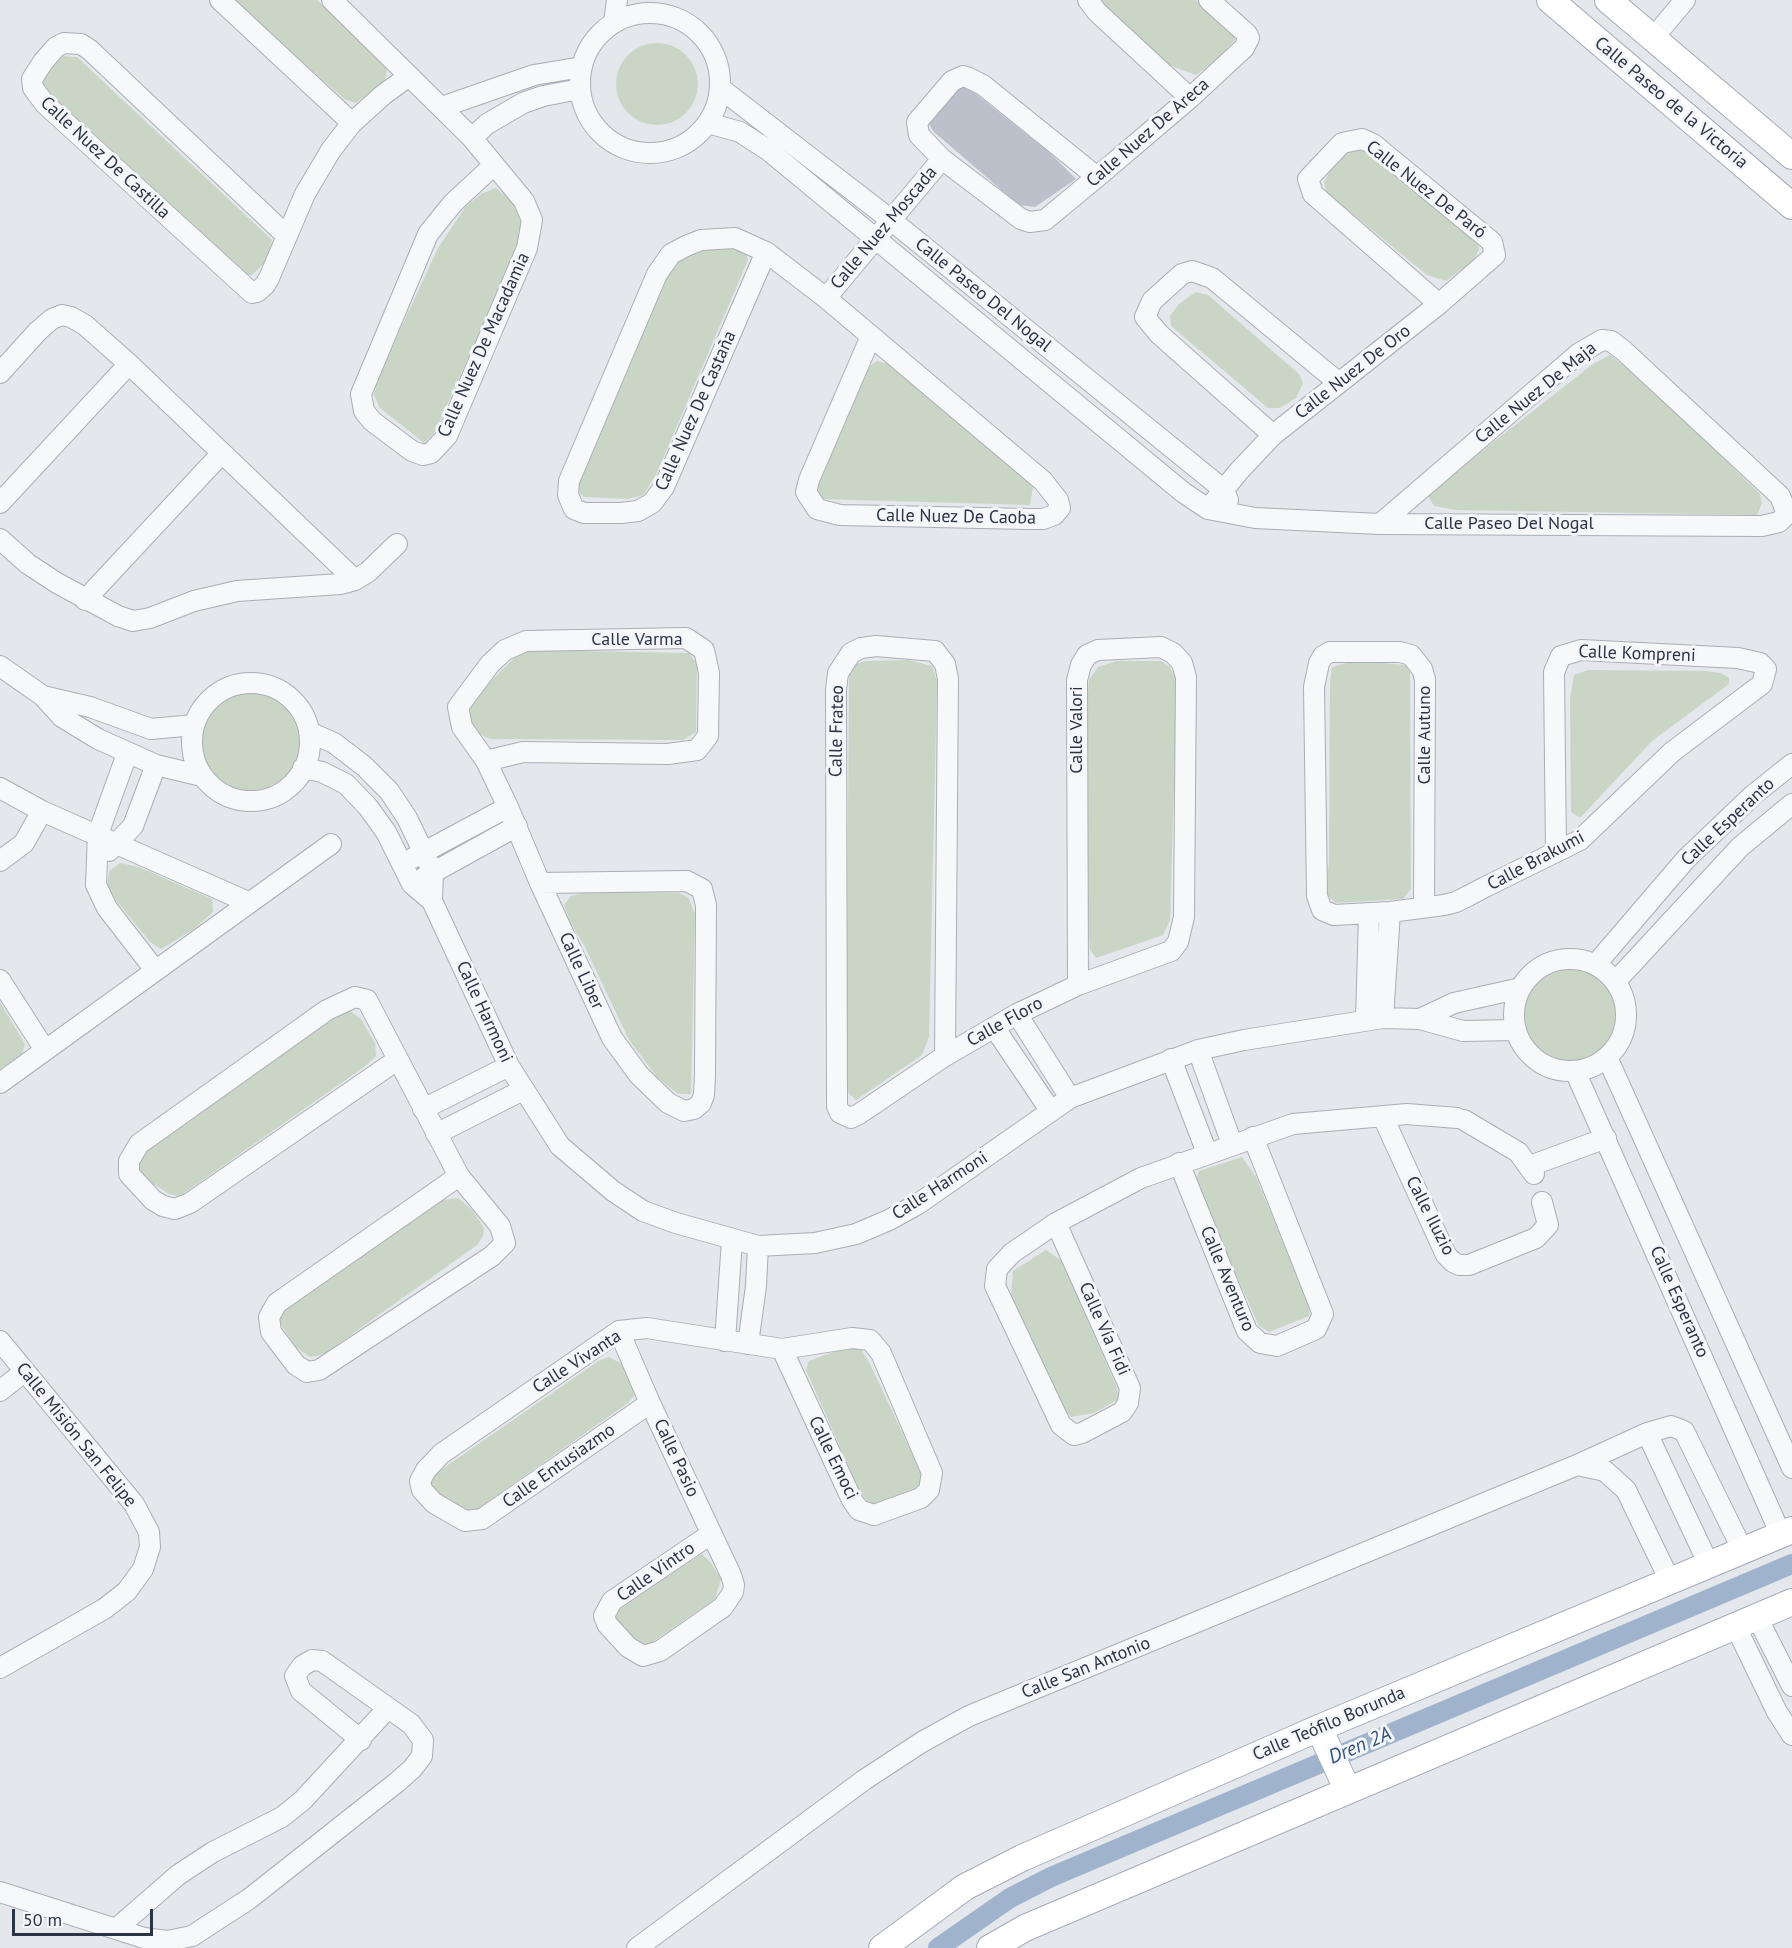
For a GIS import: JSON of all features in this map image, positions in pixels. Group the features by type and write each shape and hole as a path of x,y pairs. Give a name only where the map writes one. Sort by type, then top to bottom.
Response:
{"main road":[{"name":"Calle Paseo de la Victoria","path":"1550,0 1792,206"},
{"name":"Calle Paseo de la Victoria","path":"1608,0 1792,156"},
{"name":"Calle Teófilo Borunda","path":"882,1948 940,1904 990,1873 1322,1734 1670,1581 1786,1533"},
{"path":"990,1948 1025,1928 1343,1782 1792,1602"},
{"path":"1322,1734 1343,1782"}],"street":[{"path":"220,0 352,123"},
{"name":"Calle Nuez De Macadamia","path":"332,0 472,138 494,165 529,209 532,234 447,436 431,453 423,455 412,451 372,420 364,411 361,394 428,234 453,203 494,165"},
{"path":"614,23 617,0"},
{"path":"1088,0 1097,12 1190,98"},
{"name":"Calle Nuez De Areca","path":"942,159 1021,219 1036,222 1045,220 1190,98 1248,42 1247,34 1209,0"},
{"path":"1654,38 1685,0"},
{"path":"670,7 705,38 717,61 720,88 716,106 708,123 693,138 674,148 653,153 632,150 612,142 596,128 585,110 580,89 582,67 589,50 600,34 614,23 637,14 670,7"},
{"name":"Calle Nuez De Castilla","path":"64,43 81,44 90,50 287,236 269,278 257,292 243,286 45,104 33,88 32,79 43,62 56,47 64,43"},
{"path":"442,107 490,88 534,75 582,67"},
{"path":"287,236 305,194 352,123 383,95 409,76"},
{"path":"942,159 919,135 917,122 952,81 963,76 983,86 1097,177"},
{"name":"Calle Paseo Del Nogal","path":"720,88 891,220 1224,490"},
{"path":"472,138 487,124 523,103 543,96 580,89"},
{"name":"Calle Paseo Del Nogal","path":"708,123 730,128 758,142 874,240 1184,493 1208,509 1276,520 1380,524 1762,526 1772,525 1784,518"},
{"name":"Calle Nuez De Paró","path":"1439,304 1313,194 1308,179 1312,172 1342,142 1362,139 1373,144 1492,242"},
{"name":"Calle Nuez Moscada","path":"826,297 942,159"},
{"name":"Calle Nuez De Caoba","path":"671,254 701,240 735,238 766,252 826,297 1043,480 1058,500 1060,508 1054,515 1043,519 1029,519 840,515 817,509 806,492 809,480 871,336"},
{"name":"Calle Nuez De Oro","path":"1208,509 1273,435 1492,260 1496,251 1492,242"},
{"name":"Calle Nuez De Castaña","path":"671,254 657,274 641,305 569,481 568,495 574,509 584,513 638,512 652,503 664,487 766,252"},
{"path":"1273,435 1159,334 1145,317 1152,301 1182,274 1192,271 1212,278 1339,383"},
{"path":"0,373 52,319 62,315 71,316 85,325 129,364 355,580"},
{"name":"Calle Nuez De Maja","path":"1380,524 1578,354 1602,340 1611,341 1624,351 1780,496 1786,508 1784,518"},
{"path":"0,503 129,364"},
{"path":"85,600 222,453"},
{"path":"1224,490 1233,514"},
{"path":"0,539 28,564 85,600 126,620 140,621 194,600 237,591 340,584 355,580 368,572 397,543"},
{"name":"Calle Varma","path":"458,707 490,664 505,650 526,641 686,638 704,650 709,672 708,736 697,750 668,754 523,752 486,761"},
{"name":"Calle Valori","path":"1078,985 1077,680 1087,655 1098,650 1161,647 1173,653 1182,663 1186,677 1184,917 1183,930 1171,951"},
{"name":"Calle Frateo","path":"851,1118 840,1113 837,1106 836,690 844,660 861,648 934,651 941,657 947,671 945,1056"},
{"name":"Calle Kompreni","path":"1556,852 1554,672 1561,656 1567,652 1581,650 1738,658 1760,663 1766,669"},
{"name":"Calle Autuno","path":"1318,905 1314,687 1319,663 1330,652 1400,652 1417,660 1425,679 1424,907"},
{"path":"0,666 43,696 62,717 127,754 156,765 202,776"},
{"name":"Calle Brakumi","path":"1318,905 1322,910 1334,915 1390,912 1456,902 1556,852 1591,832 1672,752 1753,692 1762,684 1766,669"},
{"path":"240,684 268,685 290,698 302,714 309,732 309,746 303,768 284,790 260,800 247,801 228,796 211,785 202,776 192,751 194,725 199,713 217,694 240,684"},
{"path":"43,696 90,708 151,729 194,725"},
{"name":"Calle Liber","path":"458,707 462,727 486,761 517,826 540,884 612,1038 639,1075 668,1103 684,1111 694,1109 701,1103 704,1095 706,905 702,889 687,881 540,884"},
{"name":"Calle Harmoni","path":"309,732 334,743 364,765 389,791 407,818 433,872 432,901"},
{"path":"127,754 98,834 94,874 101,896 155,970"},
{"name":"Calle Esperanto","path":"1596,964 1686,859 1753,795 1792,764"},
{"path":"97,860 119,844 133,826 156,765"},
{"name":"Calle Harmoni","path":"303,768 322,772 346,784 368,807 386,832 412,884 432,901 509,1066 560,1146 613,1191 643,1211 732,1240 758,1246 815,1243 855,1234 889,1220 918,1204 1070,1098 1198,1050 1374,1019 1420,1018 1463,1031 1516,1030"},
{"path":"0,788 42,811 248,902"},
{"name":"Calle Esperanto","path":"1616,981 1733,854 1792,804"},
{"path":"404,864 508,807"},
{"path":"0,861 24,843 42,811"},
{"path":"412,884 517,826"},
{"path":"0,1083 331,844"},
{"path":"1374,1019 1390,912"},
{"path":"1369,914 1374,1019"},
{"name":"Calle Floro","path":"851,1118 945,1056 1017,1014 1078,985 1171,951"},
{"path":"1575,958 1596,964 1616,981 1625,1000 1626,1021 1620,1041 1607,1058 1592,1067 1575,1071 1559,1070 1544,1065 1522,1044 1516,1030 1514,1008 1521,988 1535,971 1554,960 1575,958"},
{"path":"0,980 45,1050"},
{"name":"Calle Harmoni","path":"1420,1018 1454,1003 1521,988"},
{"path":"396,1060 190,1203 176,1209 163,1206 153,1200 129,1174 129,1161 139,1144 343,1001 355,997 367,1000 373,1008 396,1060 459,1176 500,1226 504,1243 500,1249 319,1371 308,1372 296,1365 271,1332 269,1317 277,1303 459,1176"},
{"path":"1017,1014 1070,1098"},
{"path":"994,1027 1050,1110"},
{"path":"1198,1050 1232,1144"},
{"name":"Calle Esperanto","path":"1607,1058 1792,1468"},
{"path":"1171,1059 1207,1153"},
{"path":"423,1109 509,1066"},
{"name":"Calle Esperanto","path":"1575,1071 1786,1533"},
{"path":"436,1134 523,1090"},
{"path":"1056,1223 1141,1178 1293,1124 1407,1114 1461,1119 1509,1146 1532,1170 1606,1138"},
{"name":"Calle Iluzio","path":"1383,1117 1446,1255 1453,1262 1459,1265 1469,1265 1536,1238 1548,1226 1542,1202"},
{"name":"Calle Aventuro","path":"1179,1163 1247,1331 1260,1343 1277,1346 1316,1329 1323,1314 1253,1137"},
{"name":"Calle Vía Fidi","path":"1056,1223 1130,1388 1128,1403 1122,1412 1074,1435 1061,1425 995,1286 997,1269 1012,1253 1056,1223"},
{"path":"725,1341 732,1240"},
{"path":"748,1344 756,1286 758,1246"},
{"name":"Calle Vivanta","path":"465,1521 426,1496 420,1481 426,1470 441,1454 619,1331 647,1328 782,1349 852,1338 870,1340"},
{"name":"Calle Pasio","path":"619,1331 734,1585"},
{"name":"Calle Emoci","path":"782,1349 852,1500 859,1510 874,1515 921,1498 929,1490 932,1473 881,1353 870,1340"},
{"name":"Calle Misión San Felipe","path":"0,1341 134,1504 148,1532 150,1547 143,1569 127,1591 104,1609 0,1668"},
{"path":"0,1391 24,1372"},
{"name":"Calle Entusiazmo","path":"465,1521 474,1521 492,1513 650,1403"},
{"name":"Calle San Antonio","path":"637,1948 864,1780 922,1742 969,1716 1577,1465 1647,1433 1671,1426 1684,1431 1743,1551"},
{"path":"1647,1433 1709,1565"},
{"path":"1577,1465 1605,1471 1626,1490 1670,1581"},
{"name":"Calle Vintro","path":"711,1534 612,1601 604,1617 607,1624 628,1647 643,1656 650,1655 723,1607 734,1592 734,1585"},
{"path":"1746,1621 1792,1686"},
{"path":"1746,1621 1777,1712 1792,1735"},
{"path":"0,1892 144,1938 166,1941 192,1936 249,1899 396,1783 412,1769 424,1747 418,1732 322,1661 312,1660 302,1666 295,1676 301,1691 361,1740"},
{"path":"116,1929 178,1875 213,1852 289,1812 320,1784 388,1708"}],"green space":[{"path":"233,0 317,0 375,54 387,69 385,81 356,103 344,99"},
{"path":"1097,0 1196,0 1233,31 1235,40 1217,60 1196,75 1169,65"},
{"path":"657,43 673,46 686,55 695,68 698,84 695,100 686,113 673,122 657,125 641,122 628,113 619,100 616,84 619,68 628,55 641,46"},
{"path":"63,56 77,57 272,240 267,260 252,275 241,275 44,90 41,80"},
{"path":"1359,149 1369,152 1477,240 1479,250 1473,261 1446,281 1427,275 1326,192 1324,182 1329,173 1346,153"},
{"path":"496,188 515,204 523,221 512,260 435,432 424,443 380,408 374,395 378,378 438,248 466,206 481,194"},
{"path":"744,248 748,260 656,475 643,495 628,499 584,497 578,491 577,479 658,291 675,263 701,251"},
{"path":"1196,292 1208,295 1299,374 1303,383 1296,398 1280,408 1268,408 1171,326 1170,316 1179,304"},
{"path":"1610,355 1646,383 1760,494 1762,503 1757,515 1456,510 1434,506 1427,494 1593,364"},
{"path":"877,361 896,366 1029,478 1033,487 1030,505 821,499 815,488 862,382 870,366"},
{"path":"533,650 689,653 697,664 696,732 683,740 490,739 478,733 467,715 471,701 517,655"},
{"path":"908,660 932,666 937,681 929,1037 922,1055 856,1100 849,1094 846,1082 849,678 852,665 865,661"},
{"path":"1116,661 1161,661 1170,667 1177,682 1170,920 1163,935 1096,958 1090,950 1088,921 1085,725 1089,680 1098,667"},
{"path":"1354,661 1407,665 1410,672 1411,889 1403,899 1335,903 1326,893 1329,862 1330,682 1332,667"},
{"path":"1588,670 1706,671 1721,673 1729,678 1729,684 1652,741 1580,818 1571,812 1570,698 1574,675"},
{"path":"251,690 279,698 293,712 301,740 293,768 279,782 251,790 223,782 209,768 201,740 209,712 223,698"},
{"path":"120,863 139,867 212,899 213,912 194,929 161,949 150,942 107,889 109,871"},
{"path":"592,891 679,893 688,897 695,914 691,1094 678,1094 657,1077 629,1040 585,947 570,922 564,905 571,896"},
{"path":"1570,965 1588,969 1604,979 1614,995 1618,1013 1614,1031 1604,1047 1588,1057 1570,1061 1552,1057 1536,1047 1526,1031 1522,1013 1526,995 1536,979 1552,969"},
{"path":"0,1002 25,1044 22,1054 0,1069"},
{"path":"350,1011 361,1019 375,1043 376,1056 364,1067 180,1196 169,1194 146,1179 137,1164 140,1153 336,1015"},
{"path":"1242,1157 1256,1177 1310,1307 1309,1316 1269,1332 1259,1326 1195,1182 1199,1171"},
{"path":"458,1198 473,1211 484,1228 483,1236 477,1245 324,1354 310,1357 296,1347 278,1320 287,1305 442,1200"},
{"path":"1046,1250 1062,1261 1117,1388 1119,1399 1094,1413 1071,1417 1062,1406 1011,1295 1013,1271"},
{"path":"849,1346 861,1349 870,1364 924,1479 919,1492 871,1506 860,1492 806,1370 809,1361"},
{"path":"609,1357 622,1364 631,1384 635,1395 628,1403 473,1512 450,1502 430,1486 432,1476 600,1360"},
{"path":"702,1554 721,1579 715,1599 648,1645 626,1638 616,1623 614,1613"}],"building":[{"path":"967,87 1050,153 1076,179 1035,207 1019,205 934,132 925,118 958,88"}],"waterway":[{"name":"Dren 2A","path":"938,1948 1010,1898 1051,1877 1792,1564"}]}
